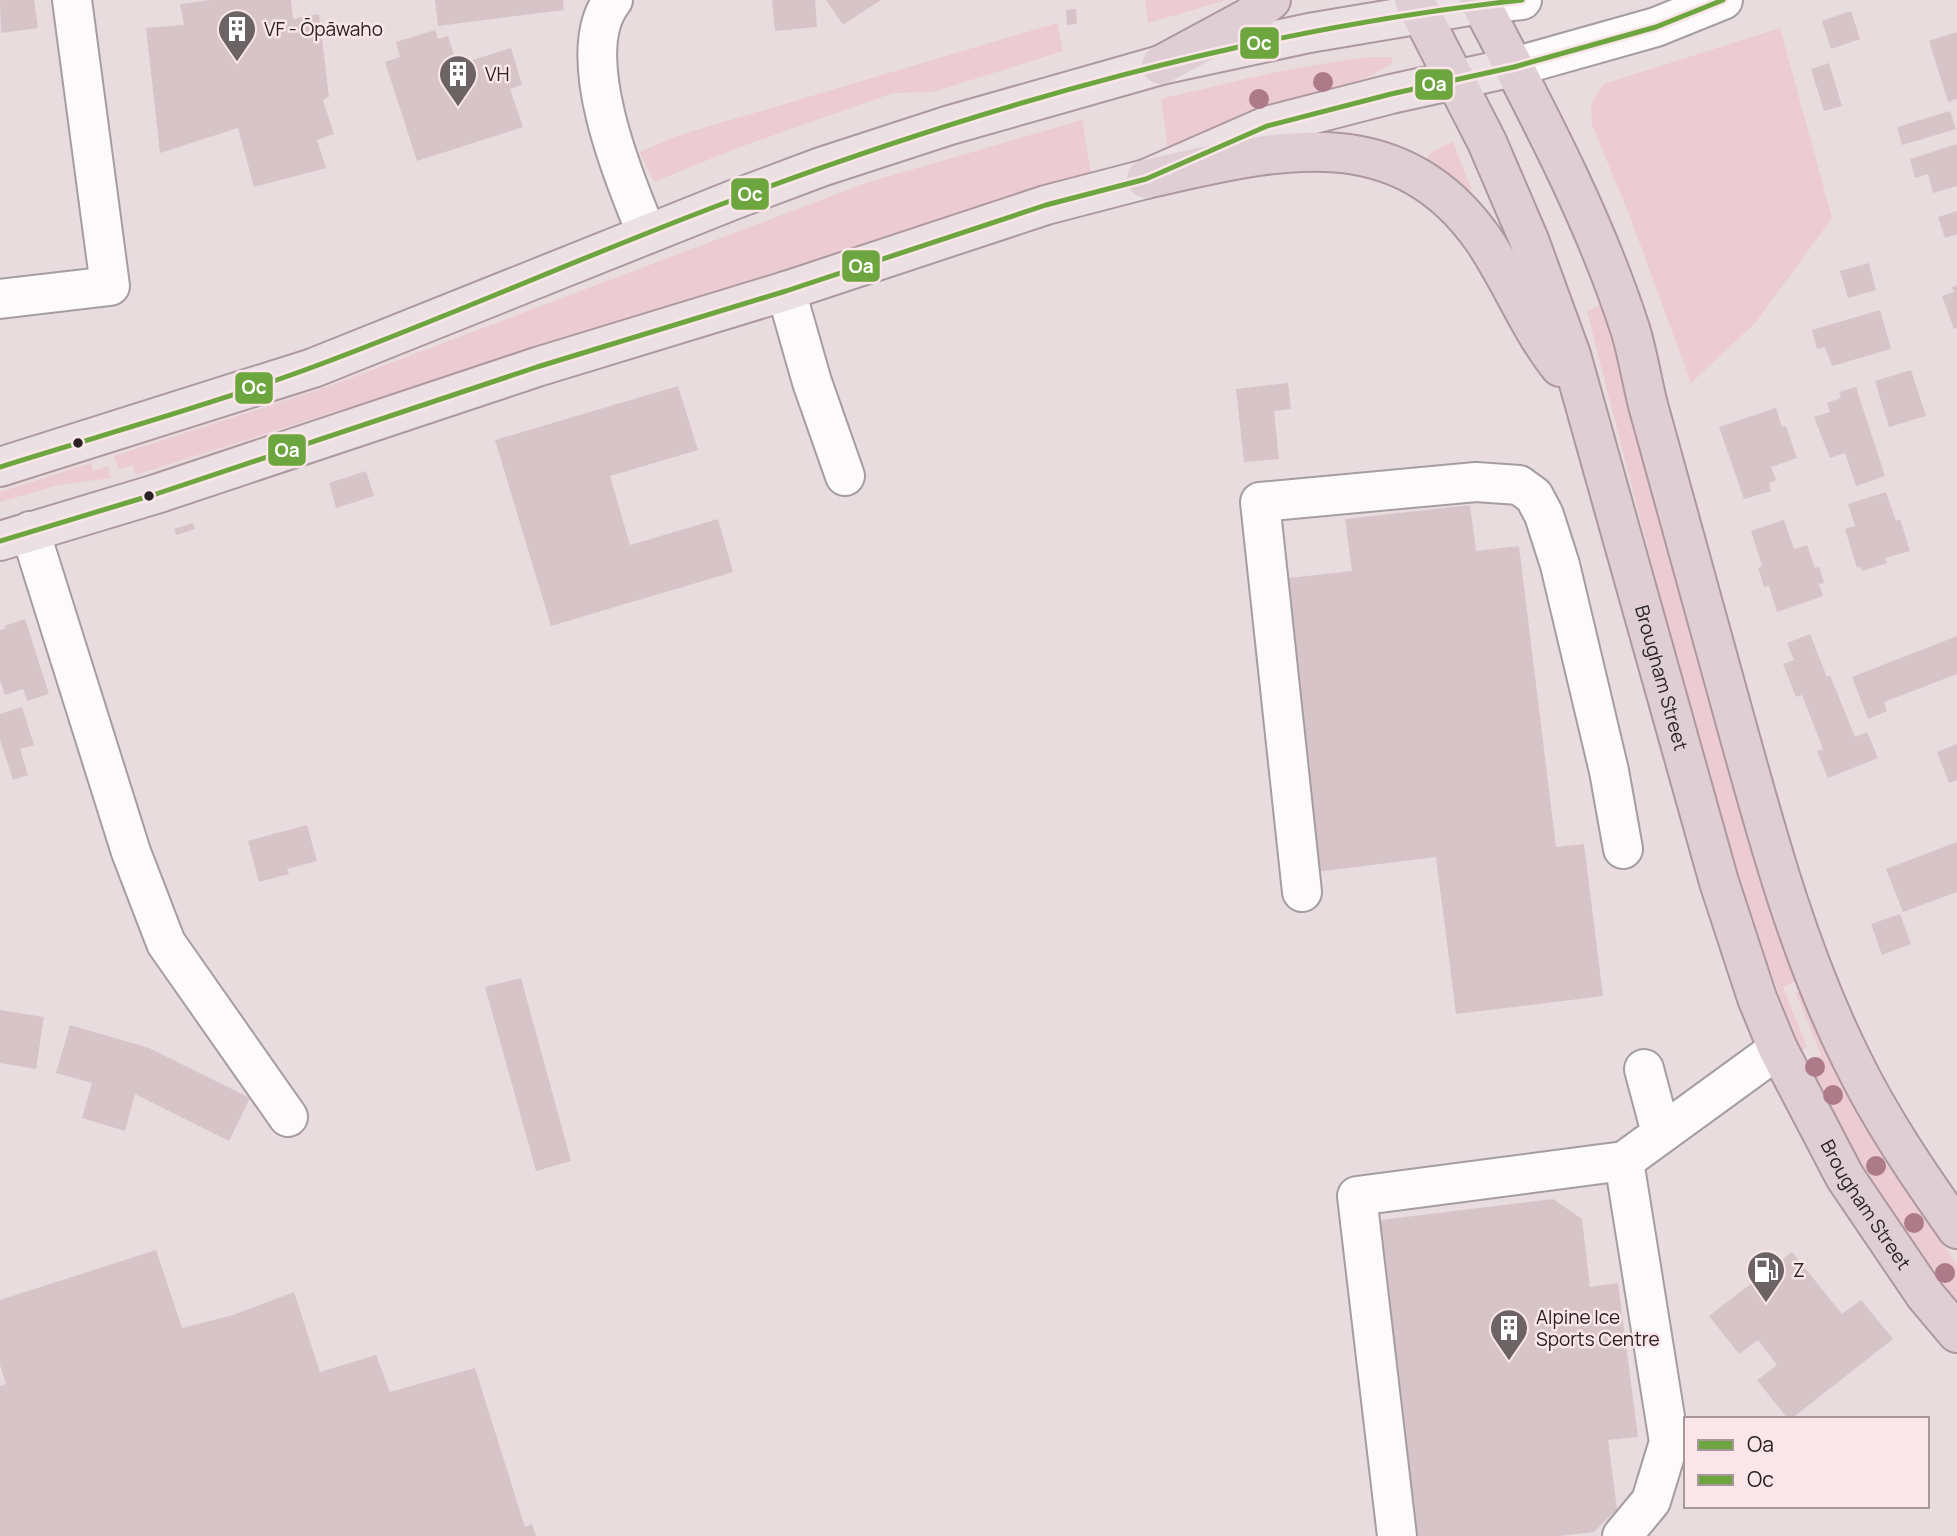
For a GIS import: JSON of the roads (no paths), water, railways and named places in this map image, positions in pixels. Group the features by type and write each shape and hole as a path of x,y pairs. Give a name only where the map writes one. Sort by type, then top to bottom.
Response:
{"highway":[{"path":"1161,65 1248,19 1271,0"},
{"path":"1480,2 1595,237 1632,334 1648,405 1770,844 1816,978 1851,1058 1882,1116 1957,1229"},
{"name":"Brougham Street","path":"1418,7 1487,142 1529,240 1586,398 1719,882 1757,998 1778,1049 1845,1177 1925,1295 1957,1333"},
{"path":"1146,179 1243,157 1281,152 1321,151 1361,155 1399,167 1435,188 1462,213 1483,239 1543,345 1586,398"}],"main road":[{"path":"0,467 313,368 821,167 937,129 1161,65 1418,7 1480,2"},
{"path":"15,536 156,494 537,367 786,290 1046,205 1146,179 1267,126 1391,94 1514,67"}],"street":[{"path":"0,299 110,286 72,0"},
{"path":"613,0 603,15 599,31 602,99 621,171 647,234"},
{"path":"1480,2 1522,0"},
{"path":"1514,67 1656,27 1723,0"},
{"path":"786,290 812,383 845,476"},
{"path":"1302,892 1260,502 1476,482 1519,485 1534,496 1544,514 1566,589 1609,771 1623,849"},
{"path":"15,536 166,943 288,1117"},
{"path":"1397,1536 1357,1196 1624,1161 1778,1049"},
{"path":"1644,1069 1661,1133"},
{"path":"1622,1536 1651,1501 1669,1442 1624,1161"}],"place":[{"name":"VF - Ōpāwaho","path":"237,63"},
{"name":"VH","path":"458,108"},
{"name":"Z","path":"1766,1304"},
{"name":"Alpine Ice Sports Centre","path":"1509,1362"}]}
